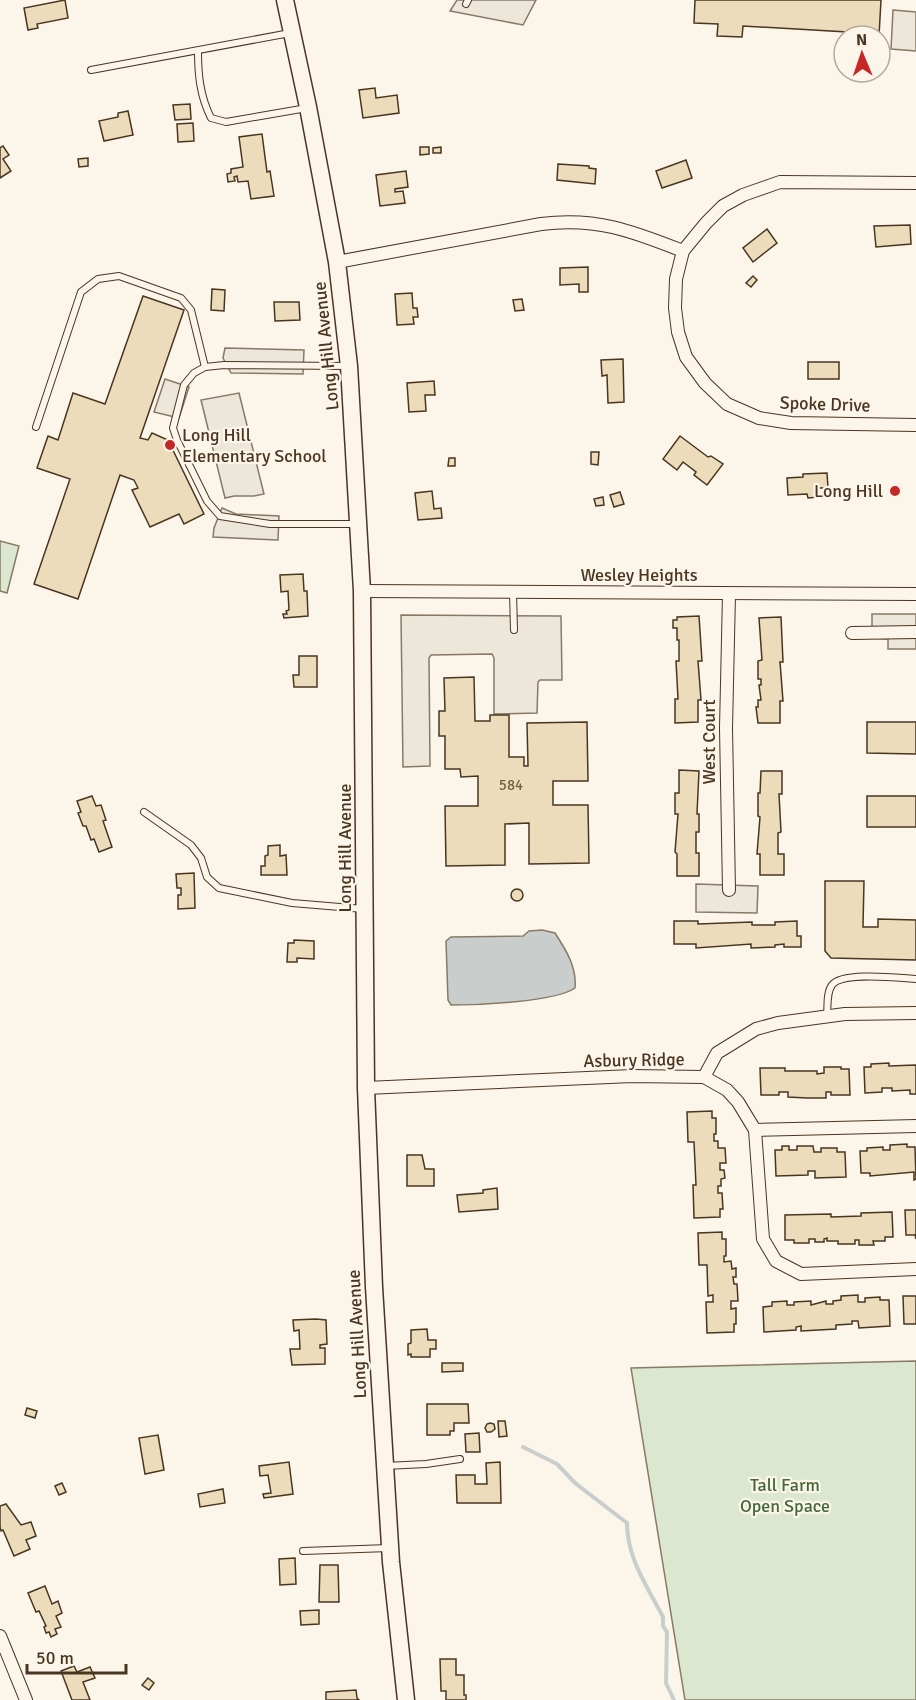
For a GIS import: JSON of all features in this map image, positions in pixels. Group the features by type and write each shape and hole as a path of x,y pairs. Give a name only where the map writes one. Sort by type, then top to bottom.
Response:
{"street":[{"name":"Long Hill Avenue","path":"285,0 337,261 350,366 362,591 366,1088 374,1287 390,1548 406,1700"},
{"name":"Spoke Drive","path":"916,183 780,182 743,195 723,206 683,251 676,279 675,308 678,332 686,357 705,383 728,404 759,418 791,423 916,425"},
{"path":"337,261 564,221 613,225 683,251"},
{"name":"Wesley Heights","path":"362,591 916,594"},
{"name":"West Court","path":"729,594 726,728 729,890"},
{"path":"852,633 916,632"},
{"name":"Asbury Ridge","path":"366,1088 632,1077 704,1077 717,1053 756,1029 778,1023 845,1014 916,1013"},
{"path":"704,1077 727,1090 738,1102 755,1130 763,1239 776,1261 801,1274 916,1269"},
{"path":"755,1130 916,1126"},
{"path":"0,1636 26,1700"}],"lane":[{"path":"91,70 291,33"},
{"path":"198,51 198,77 203,103 211,118 226,122 308,107"},
{"path":"36,427 81,292 98,279 119,276 181,298 191,310 205,367"},
{"path":"350,366 224,365 205,367 194,373 184,386 173,428 207,501 220,516 270,524 358,524"},
{"path":"513,592 514,630"},
{"path":"144,813 191,844 201,858 207,877 219,888 292,903 365,909"},
{"path":"827,1017 831,986 840,979 856,977 916,979"},
{"path":"385,1466 460,1459"},
{"path":"303,1551 390,1548"}],"green space":[{"path":"0,541 19,546 7,593 0,591"},
{"name":"Tall Farm Open Space","path":"916,1361 916,1700 685,1700 631,1368"}],"shaded area":[{"path":"457,0 536,0 523,25 450,11"},
{"path":"893,10 916,12 916,51 892,49"},
{"path":"225,348 304,350 303,374 231,373 223,358"},
{"path":"165,379 189,387 179,418 154,412"},
{"path":"239,393 264,494 225,498 201,400"},
{"path":"222,508 236,514 279,516 278,540 213,537"},
{"path":"872,614 916,614 916,649 888,649 888,639 872,638"},
{"path":"401,615 561,616 562,680 540,680 538,682 537,713 494,714 494,658 492,654 431,655 429,658 430,766 403,767"},
{"path":"696,884 758,886 757,913 696,912"},
{"path":"542,930 555,933 563,946 574,973 575,988 565,993 534,1000 451,1005 448,1000 446,941 451,937 523,936 529,931"}],"building":[{"path":"65,0 68,18 37,24 38,28 28,30 24,8"},
{"path":"695,0 881,0 880,24 832,24 832,31 743,26 742,37 717,36 718,24 694,23"},
{"path":"375,88 376,98 397,95 399,113 363,118 359,90"},
{"path":"190,104 191,119 175,120 173,105"},
{"path":"128,111 133,135 104,141 99,121 118,117 118,113"},
{"path":"193,123 194,141 178,142 177,124"},
{"path":"262,134 267,172 270,171 274,196 251,199 248,181 238,182 237,176 234,177 235,181 228,182 227,174 231,173 231,169 243,167 239,137"},
{"path":"3,146 9,155 3,159 11,171 0,178 0,148"},
{"path":"420,147 429,147 429,154 420,155"},
{"path":"441,147 441,153 433,153 433,148"},
{"path":"88,158 88,166 79,167 78,159"},
{"path":"686,160 692,178 662,188 656,171"},
{"path":"558,164 589,166 589,168 596,169 595,184 557,180"},
{"path":"406,171 408,187 395,189 395,192 403,191 405,203 380,206 376,175"},
{"path":"910,225 911,244 876,247 874,226"},
{"path":"767,229 777,243 753,262 743,248"},
{"path":"588,267 588,292 579,292 579,284 560,285 560,268"},
{"path":"753,276 757,280 751,287 746,283"},
{"path":"212,289 225,290 224,311 211,310"},
{"path":"412,293 413,308 417,308 418,317 413,317 414,324 397,325 395,294"},
{"path":"143,296 184,310 140,438 148,440 152,433 168,440 204,514 184,524 179,514 150,527 132,490 138,488 134,480 120,475 78,599 34,584 70,479 37,468 48,436 58,440 73,393 105,404"},
{"path":"522,299 524,310 515,311 513,300"},
{"path":"274,302 299,302 300,320 275,321"},
{"path":"623,359 624,402 608,403 607,375 602,376 601,360"},
{"path":"808,362 839,362 839,379 808,379"},
{"path":"434,381 435,395 425,395 426,411 409,412 407,383"},
{"path":"680,436 708,457 711,456 723,464 707,485 683,462 677,470 663,459"},
{"path":"591,452 599,452 598,465 591,464"},
{"path":"449,458 455,458 455,466 448,466"},
{"path":"827,473 828,488 817,488 818,497 808,498 807,494 788,495 787,478 803,477 803,474"},
{"path":"432,491 434,509 441,508 442,518 418,520 415,493"},
{"path":"620,492 624,504 614,507 610,495"},
{"path":"603,497 604,505 596,506 594,499"},
{"path":"303,574 304,591 307,591 308,616 284,618 283,614 287,614 286,611 289,610 288,591 281,592 280,575"},
{"path":"699,616 702,661 698,661 701,700 698,700 698,722 675,723 675,699 678,699 676,661 679,661 679,640 677,640 677,628 673,628 673,620 677,620 677,617"},
{"path":"781,617 783,662 780,662 783,701 780,701 780,723 758,723 756,707 758,707 758,700 761,700 759,685 761,685 761,679 758,679 758,661 762,660 759,618"},
{"path":"299,656 317,656 317,687 294,687 293,675 299,675"},
{"path":"474,677 475,721 490,721 490,715 509,715 509,757 524,757 524,766 528,766 527,723 587,722 588,781 553,781 553,805 588,805 589,863 529,864 529,823 505,824 505,865 446,866 445,806 478,806 478,776 461,777 460,769 445,769 445,736 439,736 439,711 445,711 444,678"},
{"path":"867,722 916,722 916,754 867,753"},
{"path":"679,770 699,771 697,814 699,814 699,832 696,832 696,853 699,853 699,876 677,876 677,854 675,852 678,814 675,814 675,793 679,793"},
{"path":"761,771 782,771 782,794 779,794 781,832 778,833 778,854 784,854 784,875 760,875 760,854 757,854 760,817 758,816 758,793 760,793"},
{"path":"92,796 96,806 101,805 106,820 103,821 112,847 99,852 78,813 81,812 77,801"},
{"path":"867,796 916,796 916,827 867,827"},
{"path":"280,845 280,856 286,855 287,875 261,875 261,866 265,866 265,856 268,855 268,846"},
{"path":"194,873 195,908 178,909 178,895 181,895 181,888 177,888 176,874"},
{"path":"825,881 864,881 863,927 878,927 878,919 916,920 916,960 831,958 825,951"},
{"path":"519,889 523,895 519,901 515,901 511,893"},
{"path":"674,921 698,921 698,924 752,922 752,925 775,925 775,922 797,921 797,936 801,936 801,947 784,947 784,944 775,945 775,947 751,948 751,944 696,948 696,944 674,944"},
{"path":"294,940 314,941 314,959 297,958 297,962 287,962 288,943 294,943"},
{"path":"889,1063 889,1066 916,1065 916,1094 910,1094 910,1090 892,1091 892,1088 882,1088 882,1092 865,1093 864,1067 871,1067 871,1064"},
{"path":"824,1067 849,1069 850,1095 831,1095 831,1092 826,1092 826,1098 807,1098 788,1097 788,1092 779,1092 779,1095 761,1095 760,1068 817,1071 817,1074 824,1073"},
{"path":"712,1111 712,1118 716,1118 714,1141 718,1141 718,1148 725,1148 726,1163 720,1163 720,1170 724,1170 725,1178 721,1179 721,1186 718,1186 718,1193 722,1193 723,1209 720,1209 720,1217 694,1218 693,1185 696,1185 694,1142 688,1142 687,1112"},
{"path":"907,1144 907,1147 915,1147 916,1179 914,1180 914,1172 870,1176 870,1173 861,1173 860,1151 883,1147 883,1150 890,1150 890,1145"},
{"path":"782,1146 789,1146 789,1150 797,1150 797,1146 813,1146 814,1152 821,1152 821,1148 837,1148 837,1152 845,1152 846,1177 815,1178 815,1171 808,1171 808,1175 776,1176 775,1150 782,1150"},
{"path":"407,1155 422,1155 425,1169 434,1169 434,1186 407,1186"},
{"path":"497,1188 498,1209 459,1212 457,1195 483,1193 483,1190"},
{"path":"905,1210 916,1210 916,1239 915,1235 906,1235"},
{"path":"892,1212 893,1237 885,1237 885,1241 873,1241 874,1245 859,1245 859,1240 855,1240 855,1244 838,1244 838,1241 827,1241 827,1238 824,1242 809,1239 809,1243 794,1243 794,1240 785,1240 785,1215 831,1214 831,1217"},
{"path":"722,1232 722,1239 726,1239 724,1262 731,1261 732,1269 736,1268 736,1277 733,1277 734,1284 737,1284 738,1301 731,1301 731,1309 736,1308 736,1324 734,1324 734,1332 707,1333 706,1302 713,1302 713,1295 708,1296 707,1265 699,1265 698,1233"},
{"path":"858,1295 858,1302 865,1302 865,1298 880,1297 880,1300 889,1300 890,1326 859,1328 858,1321 852,1321 852,1324 836,1325 836,1329 801,1331 801,1326 796,1327 796,1330 764,1332 763,1307 772,1306 772,1302 787,1301 787,1305 794,1305 794,1302 811,1301 811,1305 826,1301 826,1304 833,1304 833,1301 841,1300 841,1296"},
{"path":"903,1296 916,1296 916,1324 904,1324"},
{"path":"293,1320 326,1320 327,1344 320,1345 320,1348 325,1348 325,1364 292,1365 290,1349 300,1349 299,1330 294,1331"},
{"path":"427,1329 428,1340 436,1340 436,1349 430,1349 430,1357 411,1357 411,1354 408,1355 408,1344 411,1343 411,1330"},
{"path":"442,1363 463,1363 463,1371 442,1372"},
{"path":"427,1404 468,1404 469,1423 454,1423 454,1431 450,1431 450,1435 427,1435"},
{"path":"27,1408 37,1411 35,1418 25,1415"},
{"path":"498,1421 505,1421 507,1436 499,1437"},
{"path":"490,1423 494,1424 495,1429 487,1432 485,1428"},
{"path":"479,1433 480,1452 466,1452 465,1434"},
{"path":"158,1435 164,1470 145,1474 139,1438"},
{"path":"289,1462 293,1494 264,1498 263,1494 271,1493 268,1475 260,1476 259,1466"},
{"path":"500,1462 501,1503 457,1503 456,1475 475,1475 475,1484 487,1484 486,1463"},
{"path":"62,1483 66,1492 59,1495 55,1486"},
{"path":"223,1489 225,1503 200,1507 198,1494"},
{"path":"6,1504 21,1525 31,1522 36,1536 26,1540 30,1549 14,1556 0,1527 0,1506"},
{"path":"295,1558 296,1584 280,1585 279,1559"},
{"path":"320,1565 338,1565 339,1602 319,1602"},
{"path":"45,1586 52,1604 58,1601 62,1613 56,1616 61,1627 55,1629 57,1634 51,1637 49,1632 46,1633 44,1627 46,1626 39,1611 36,1612 28,1593"},
{"path":"319,1610 319,1624 301,1625 300,1611"},
{"path":"440,1659 456,1659 456,1675 464,1675 466,1700 446,1700 446,1691 441,1691"},
{"path":"74,1666 77,1672 90,1667 95,1678 83,1682 90,1700 72,1700 61,1671"},
{"path":"148,1678 154,1683 149,1690 142,1685"},
{"path":"356,1690 359,1700 326,1700 326,1692"}],"waterway":[{"path":"523,1447 557,1464 575,1483 627,1523 634,1560 663,1617 663,1626 667,1632 666,1683 674,1700"}],"place":[{"name":"Long Hill Elementary School","path":"170,445"},
{"name":"Long Hill","path":"895,491"}]}
